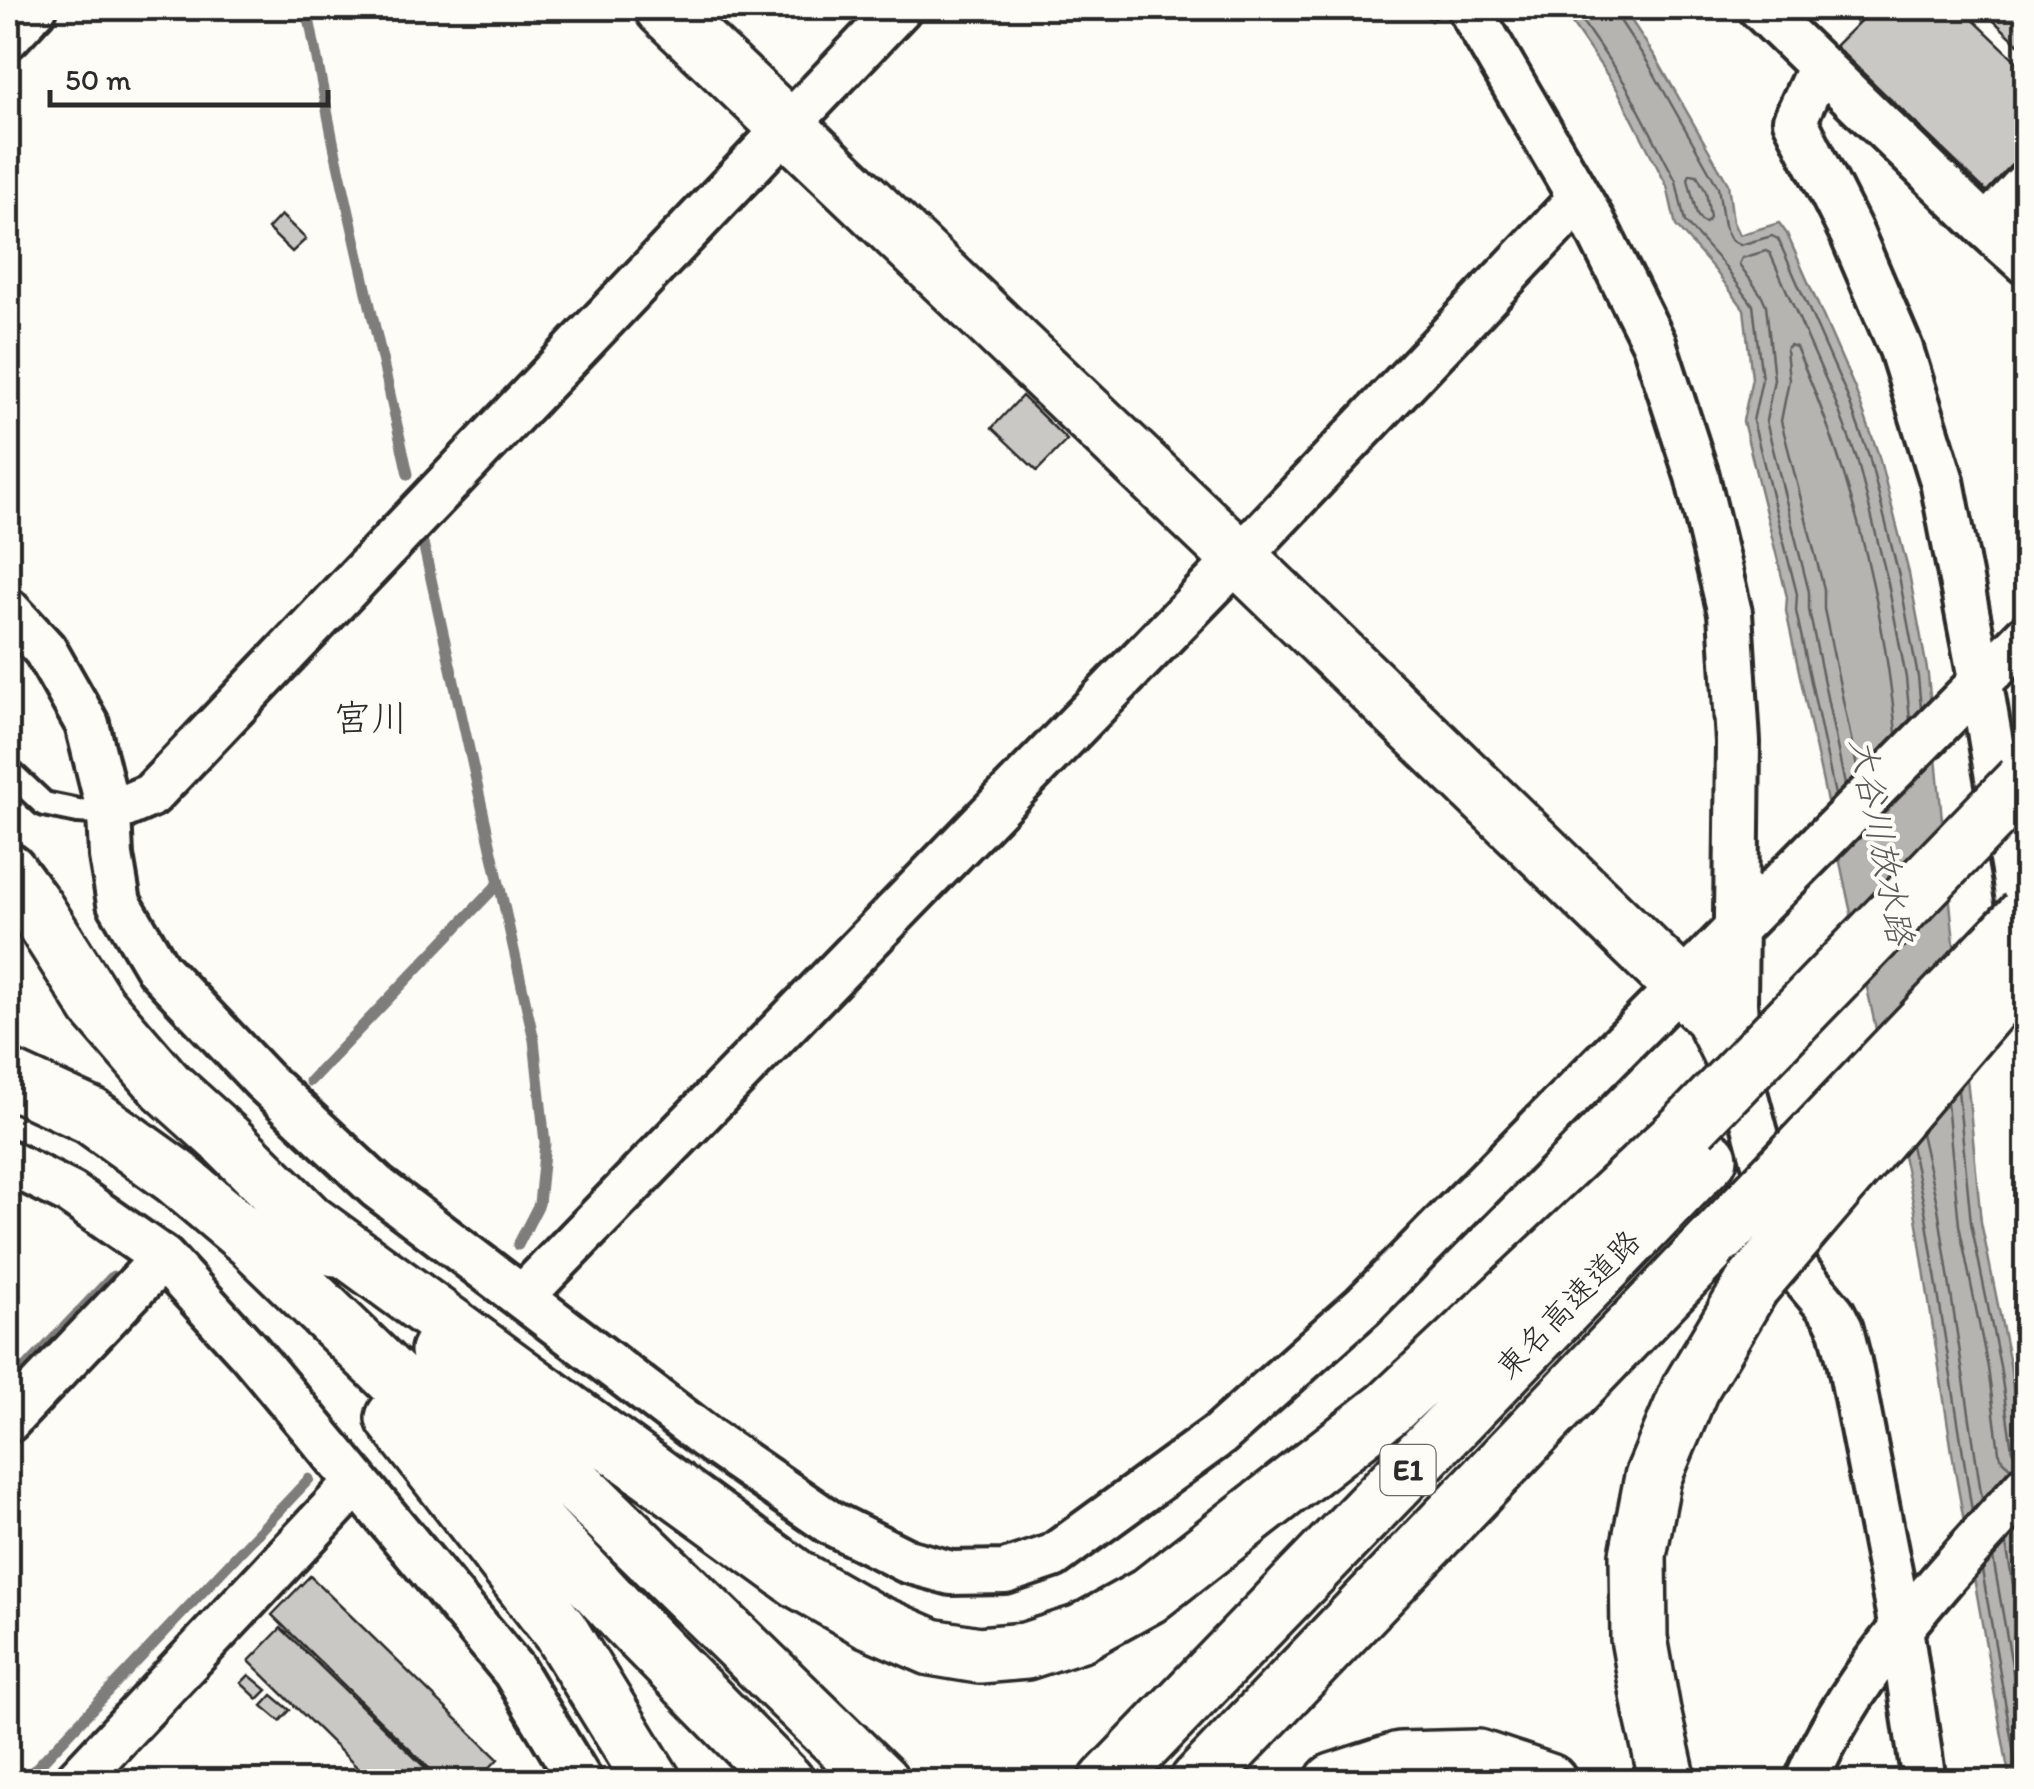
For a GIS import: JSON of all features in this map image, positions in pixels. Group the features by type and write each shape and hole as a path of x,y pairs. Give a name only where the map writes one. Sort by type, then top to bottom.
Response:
{"main road":[{"path":"663,8 1712,1016 1739,1070"},
{"name":"東名高速道路","path":"1107,1782 2025,794"},
{"path":"9,874 97,1006 166,1086 226,1140 881,1782"},
{"name":"東名高速道路","path":"1198,1782 2026,915"},
{"path":"1668,1782 1639,1638 1638,1555 1653,1477 1690,1389 1752,1285 2026,964"},
{"path":"8,1078 91,1116 176,1177 270,1258 480,1462 786,1782"},
{"path":"310,1223 799,1580 869,1620 931,1646 979,1655 1026,1651 1082,1634 1148,1596 1389,1408 1700,1141"},
{"path":"270,1258 560,1630 653,1782"},
{"path":"1333,1782 1400,1760 1478,1758 1549,1782"}],"street":[{"path":"8,37 35,8"},
{"path":"109,813 151,795 900,8"},
{"path":"1469,8 1593,221 1654,343 1697,476 1730,613 1738,742 1735,1004 1739,1070 1790,1263 1833,1313 1849,1361 1900,1628 1924,1782"},
{"path":"1766,9 1820,66 2026,263"},
{"path":"1820,66 1795,120 1901,349 1942,481 2026,948"},
{"path":"1986,227 2026,184"},
{"path":"522,1297 1239,558 1579,199"},
{"path":"8,610 45,650 87,724 109,813 110,856 118,903 158,969 264,1081 377,1187 707,1438 829,1522 907,1562 951,1573 1005,1572 1053,1556 1219,1435 1363,1306 2026,636"},
{"path":"8,1162 70,1193 164,1258 250,1353 514,1671 582,1782"},
{"path":"8,1421 164,1258"},
{"path":"75,1782 356,1482"},
{"path":"1806,1782 1823,1742 1900,1628 2026,1486"}],"lane":[{"path":"8,770 44,804 78,812 109,813"}],"water":[{"name":"大谷川放水路","path":"1561,8 1623,8 1728,184 1733,222 1739,235 1779,223 1787,234 1855,389 1878,453 1909,573 1928,675 1981,1222 2010,1364 2026,1485 2026,1781 2010,1781 1954,1465 1915,1211 1786,611 1787,597 1743,421 1752,378 1744,309 1676,226 1667,186 1617,89"}],"building":[{"path":"1420,8 1436,8 1441,14 1431,21"},
{"path":"1873,8 1961,8 2026,70 2026,152 1988,193 1835,46"},
{"path":"1980,8 2026,8 2026,51"},
{"path":"281,215 306,239 292,252 268,229"},
{"path":"1022,396 1067,440 1037,471 992,428"},
{"path":"310,1576 498,1759 476,1782 443,1782 272,1615"},
{"path":"281,1628 440,1782 372,1782 249,1661"},
{"path":"249,1675 267,1690 258,1699 241,1683"},
{"path":"272,1695 290,1710 280,1721 262,1706"}],"waterway":[{"path":"307,8 408,474"},
{"path":"423,543 534,1040 545,1143 539,1204 518,1245"},
{"path":"310,1081 499,883"},
{"path":"8,1387 113,1276"},
{"path":"23,1782 309,1479"}],"district":[{"name":"宮川","path":"371,718"}]}
